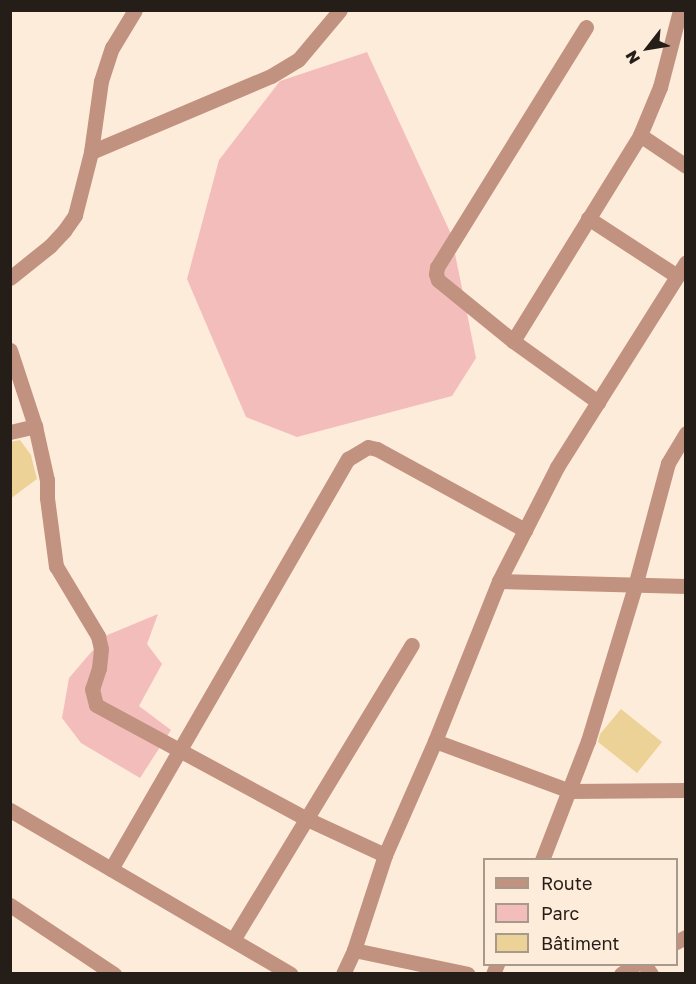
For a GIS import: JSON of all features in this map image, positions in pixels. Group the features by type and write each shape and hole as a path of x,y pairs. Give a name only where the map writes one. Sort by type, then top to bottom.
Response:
{"street":[{"path":"10,278 64,231 75,215 91,152 100,81 112,48 135,10"},
{"path":"91,152 271,76 298,60 340,10"},
{"path":"513,341 640,135 660,87 680,10"},
{"path":"586,27 437,267 438,280 513,341 598,402"},
{"path":"640,135 686,166"},
{"path":"588,218 676,276"},
{"path":"343,974 354,950 385,855 435,741 499,581 557,467 686,262"},
{"path":"10,350 35,426 47,480 47,498 56,566 98,636 101,649 99,668 92,689 96,705 307,819 385,855"},
{"path":"10,432 35,426"},
{"path":"543,858 570,791 635,586 668,463 686,433"},
{"path":"111,869 348,459 368,447 377,449 525,530"},
{"path":"499,581 686,586"},
{"path":"233,940 412,645"},
{"path":"435,741 570,791 686,790"},
{"path":"10,810 291,974"},
{"path":"10,905 114,974"},
{"path":"354,950 468,974"}],"green space":[{"path":"367,52 451,234 476,358 452,396 297,437 246,417 187,279 219,160 280,81"},
{"path":"158,614 147,644 162,664 139,706 171,730 140,778 81,743 62,718 69,678 105,636"}],"building":[{"path":"20,440 31,455 37,479 10,499 10,442"},
{"path":"621,709 662,742 637,773 598,742 600,734"}]}
